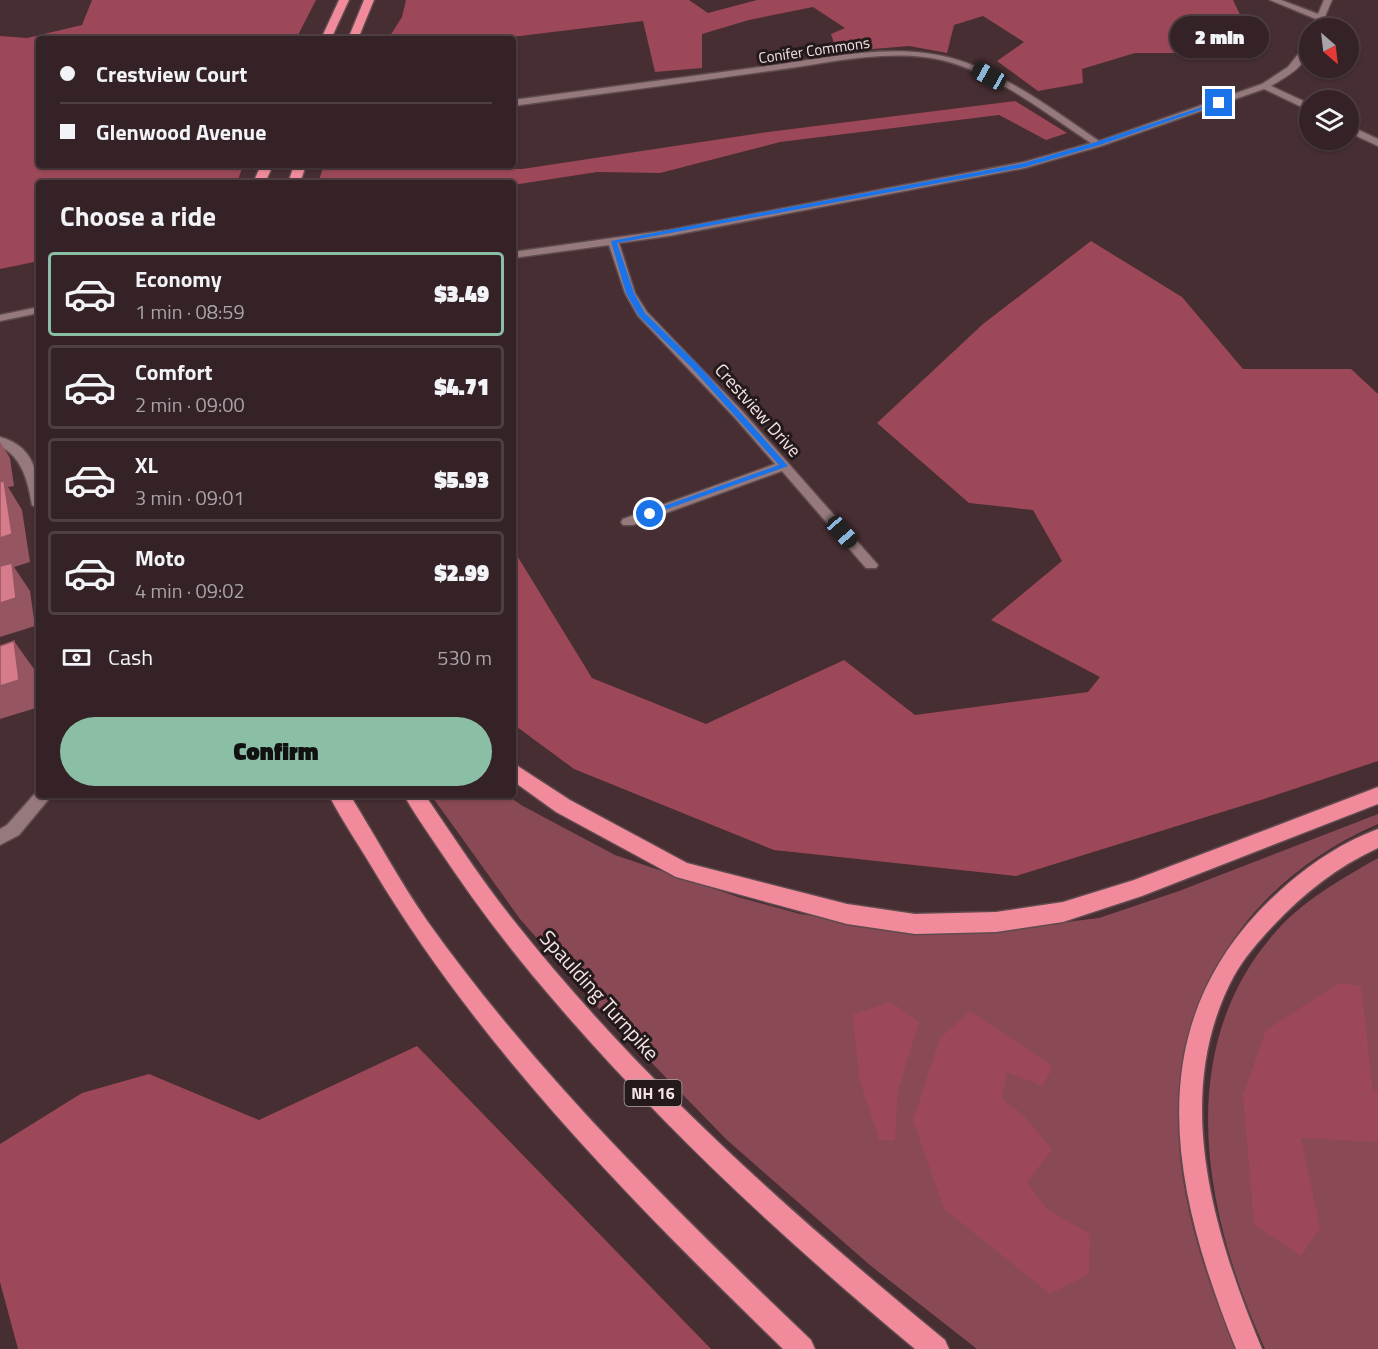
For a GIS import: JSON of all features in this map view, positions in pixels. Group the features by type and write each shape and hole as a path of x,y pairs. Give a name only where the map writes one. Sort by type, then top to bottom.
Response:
{"highway":[{"path":"327,36 344,0"},
{"path":"354,36 369,0"},
{"path":"516,773 563,806 683,871 835,912 915,924 996,922 1063,912 1136,889 1378,795"},
{"path":"341,798 420,927 474,1001 538,1079 695,1246 802,1349"},
{"name":"Spaulding Turnpike","path":"416,798 515,938 692,1136 812,1247 936,1349"},
{"path":"1249,1349 1229,1303 1212,1253 1199,1203 1192,1156 1190,1112 1193,1072 1200,1034 1211,1000 1226,970 1244,943 1294,888 1328,864 1378,838"}],"street":[{"path":"1274,0 1320,18 1328,0"},
{"name":"Conifer Commons","path":"516,103 858,57 911,54 954,61 977,70 1098,144"},
{"path":"516,255 613,242 993,171 1098,144 1265,86 1284,75 1299,62"},
{"path":"1265,86 1299,103"},
{"path":"1359,134 1378,143"},
{"name":"Crestview Drive","path":"613,242 630,293 642,314 695,367 871,565"},
{"path":"0,318 36,311"},
{"path":"0,441 16,448 25,458 36,495"},
{"path":"628,522 784,466"},
{"path":"0,838 13,830 40,798"}],"shaded area":[{"path":"92,0 316,0 298,36 36,36 36,168 242,168 238,180 36,180 36,262 0,269 0,36 27,38 82,25"},
{"path":"406,0 689,0 708,13 757,0 1233,0 1245,25 1182,53 1135,53 1082,69 1083,83 1038,91 997,61 1024,42 983,16 954,25 947,53 909,46 837,52 831,34 845,28 813,7 749,20 702,34 702,68 655,72 643,21 516,36 390,36 402,17"},
{"path":"1015,101 1067,133 1046,140 999,115 780,142 660,173 597,172 516,185 516,180 319,180 323,168 522,169 761,133"},
{"path":"1091,241 1182,297 1243,369 1351,369 1378,394 1378,761 1016,876 774,850 574,769 516,726 516,554 592,678 706,724 844,660 915,715 1088,692 1100,677 991,620 1062,561 1033,510 969,503 877,423 983,324"},
{"path":"433,798 511,798 615,855 738,897 800,914 929,931 1001,930 1099,918 1179,891 1378,814 1378,824 1337,845 1300,870 1268,898 1240,931 1217,967 1199,1006 1187,1049 1180,1114 1179,1143 1182,1172 1203,1262 1237,1349 977,1349 871,1266 727,1140 602,1012 520,919"},
{"path":"1378,858 1378,1349 1265,1349 1244,1299 1227,1246 1215,1193 1208,1138 1210,1085 1220,1032 1240,983 1272,936 1321,892"},
{"path":"1339,983 1361,986 1373,1090 1378,1090 1378,1142 1301,1138 1320,1228 1301,1256 1254,1225 1243,1095 1266,1030"},
{"path":"891,1002 919,1022 898,1091 895,1140 879,1140 860,1081 852,1015"},
{"path":"970,1011 1053,1066 1043,1086 1007,1072 1002,1099 1022,1114 1052,1149 1027,1183 1047,1209 1090,1234 1089,1274 1050,1294 944,1209 913,1120 940,1038"},
{"path":"417,1046 711,1349 18,1349 0,1282 0,1144 82,1093 149,1074 259,1120"}],"building":[{"path":"4,481 12,534 0,538 0,482"},
{"path":"12,563 16,598 0,603 0,566"},
{"path":"14,641 19,680 0,686 0,646"}],"route":[{"path":"650,514 784,466 695,367 634,304 613,242 786,212 1025,165 1098,144 1219,103"}]}
